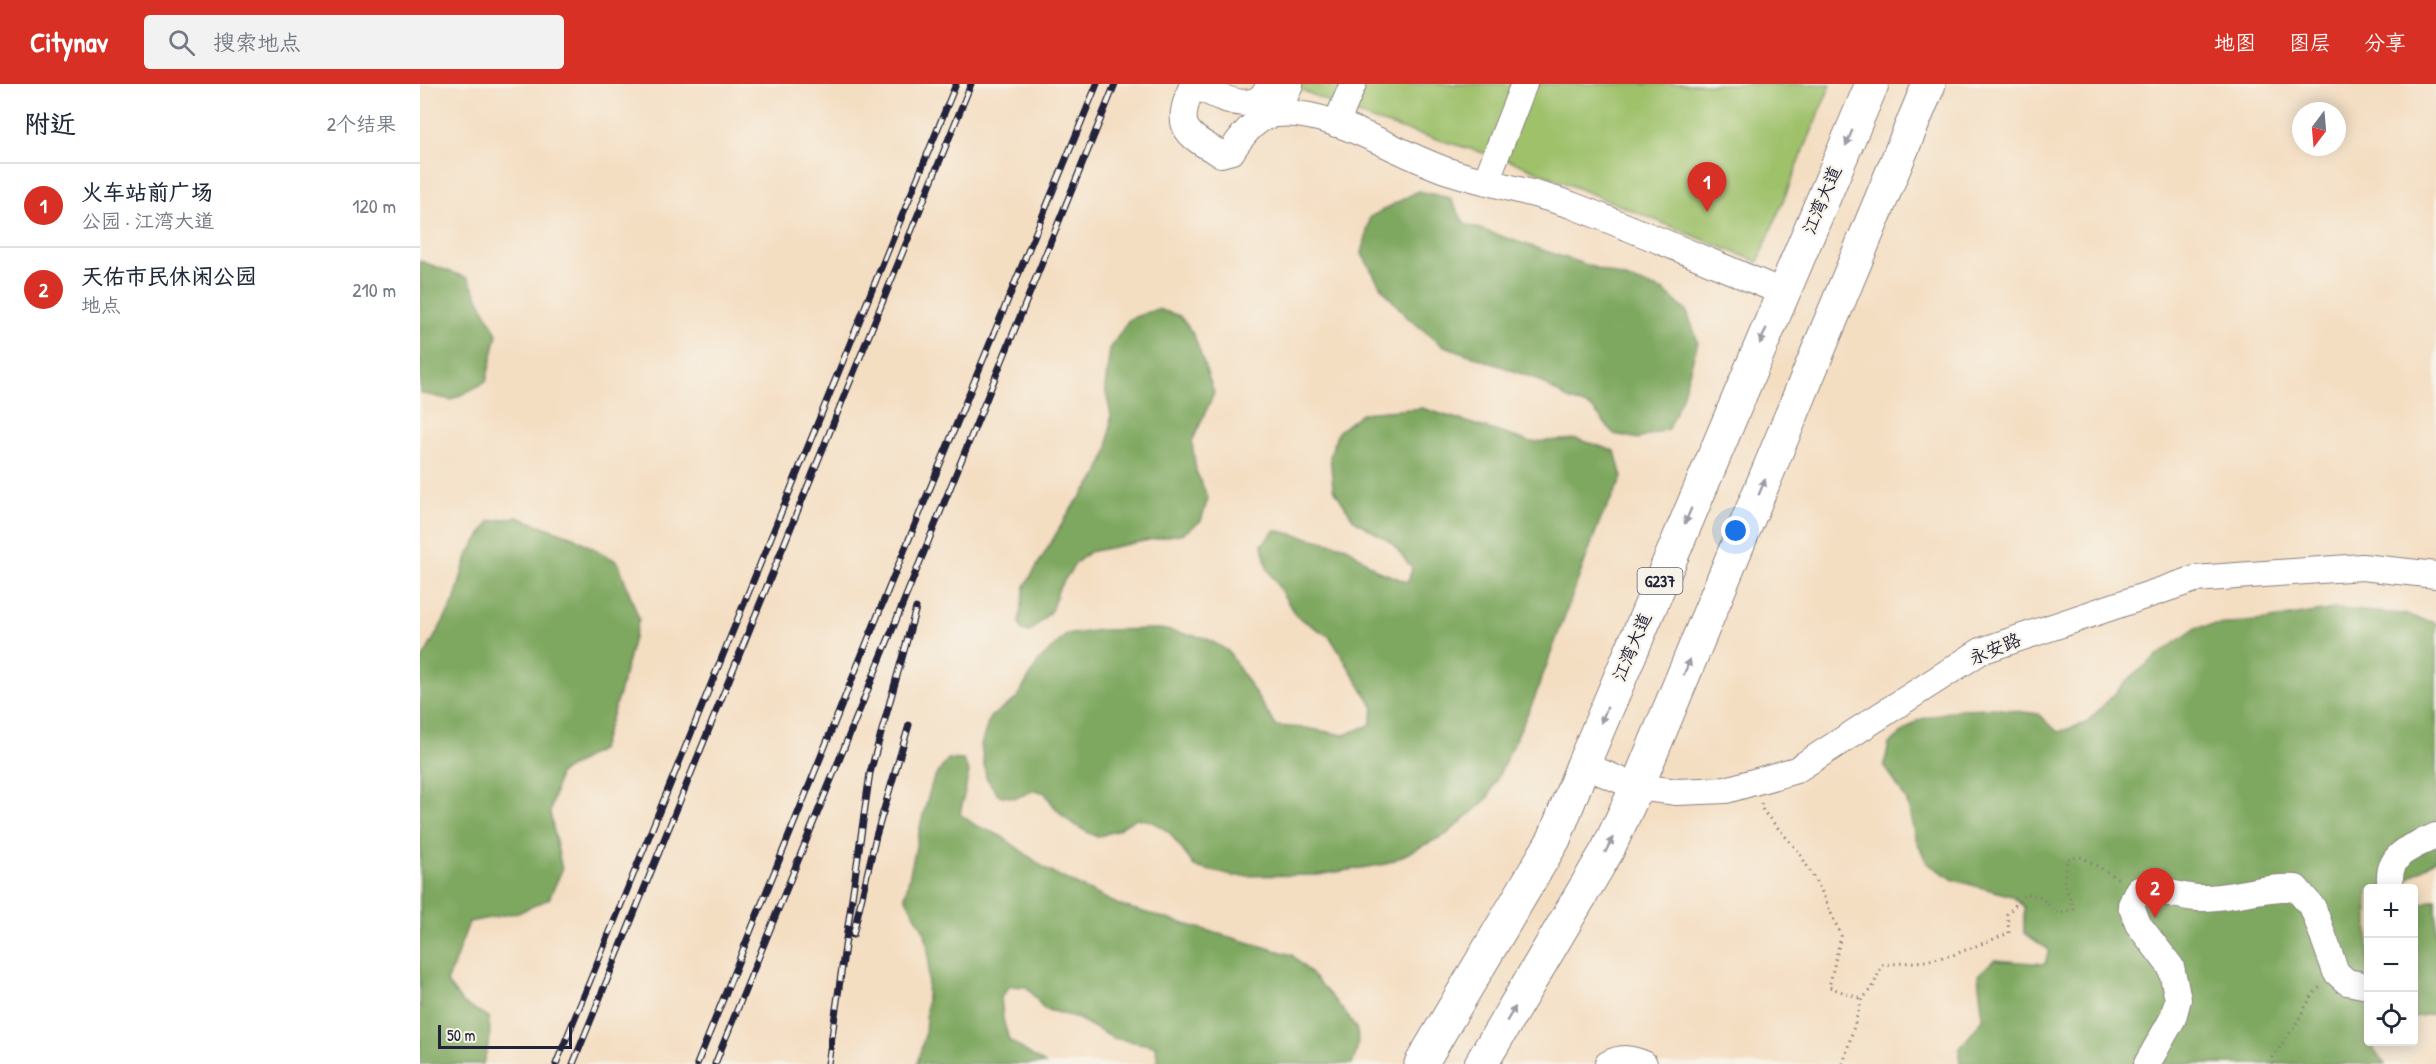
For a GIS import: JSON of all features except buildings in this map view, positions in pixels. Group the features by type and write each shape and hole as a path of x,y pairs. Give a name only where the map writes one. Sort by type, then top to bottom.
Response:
{"highway":[{"name":"江湾大道","path":"1421,1064 1554,839 1782,292 1872,84"},
{"path":"1481,1064 1607,851 1637,787 1929,84"}],"street":[{"path":"1269,84 1266,92 1254,103 1243,105 1193,84 1183,108 1184,127 1197,141 1221,154 1232,151 1240,139 1266,116 1278,114 1309,116 1335,124 1446,170 1569,205 1782,292"},
{"path":"1278,114 1290,84"},
{"path":"1335,124 1353,84"},
{"path":"1486,181 1524,84"},
{"name":"永安路","path":"1583,765 1637,787 1677,792 1726,790 1796,770 1981,651 2195,579 2362,567 2436,575"},
{"path":"2391,884 2390,868 2398,857 2407,849 2436,836"},
{"path":"2147,1064 2173,1018 2178,999 2171,967 2138,924 2131,905 2138,890 2149,887 2166,894 2199,898 2282,887 2296,888 2313,908 2336,972 2347,982 2364,985"},
{"path":"1608,1064 1621,1059 1635,1059 1644,1064"}],"path":[{"path":"1755,781 1763,812 1799,852 1821,890 1841,936 1829,987 1862,999"},
{"path":"1843,1064 1862,999 1872,989 1882,965 1925,961 1953,955 2009,933 2007,914 2025,894 2038,896 2059,914 2074,909 2064,883 2067,859 2082,857 2138,890"},
{"path":"2273,1064 2272,1058 2294,1027 2312,995 2336,972"}],"green space":[{"path":"1293,84 1831,84 1758,262 1514,162 1372,120 1292,86"},
{"path":"1418,191 1450,198 1465,224 1664,291 1687,312 1698,342 1682,397 1668,429 1639,439 1614,434 1592,408 1568,399 1536,379 1442,345 1406,316 1381,287 1362,254 1370,217"},
{"path":"420,261 468,278 497,334 486,382 451,400 420,393"},
{"path":"1157,309 1180,316 1194,335 1214,393 1192,442 1196,471 1208,498 1201,521 1184,533 1089,552 1075,564 1059,588 1051,611 1030,632 1022,631 1019,622 1025,586 1071,509 1097,476 1108,449 1111,415 1105,388 1110,349 1129,319"},
{"path":"1422,408 1530,442 1577,439 1615,451 1622,478 1599,523 1533,702 1488,798 1447,834 1386,864 1318,875 1233,876 1195,867 1169,832 1151,821 1136,818 1117,830 1097,837 1067,819 1045,793 1035,790 1016,798 998,795 986,777 981,745 990,717 1016,699 1039,661 1066,635 1100,630 1160,629 1206,638 1228,651 1276,726 1306,728 1344,735 1370,725 1374,708 1330,637 1296,616 1267,568 1262,545 1275,530 1347,547 1378,571 1408,582 1412,568 1392,543 1354,520 1333,488 1330,455 1338,432 1362,413"},
{"path":"517,517 573,537 618,562 639,619 619,694 601,749 559,774 550,813 562,870 549,899 520,912 469,922 447,983 464,1004 489,1017 490,1038 483,1064 420,1064 420,663 454,602 467,556 490,521"},
{"path":"2335,609 2403,614 2436,623 2436,859 2401,884 2364,884 2364,1046 2372,1046 2385,1064 1960,1064 1959,1049 1983,1019 1978,975 1994,960 2045,964 2049,950 2024,933 2024,907 2012,896 1954,880 1927,863 1915,837 1907,801 1884,765 1889,744 1918,720 1960,709 1994,708 2038,714 2058,732 2086,723 2130,678 2198,627"},
{"path":"948,759 963,760 969,772 960,814 975,825 1001,836 1049,871 1119,905 1292,955 1328,992 1354,1024 1358,1044 1352,1064 1156,1064 1158,1060 1155,1046 1113,1038 1075,1017 1044,1009 1027,987 1010,986 1001,997 1003,1019 1009,1040 1045,1064 917,1064 925,1035 929,957 925,933 905,897 933,780"},
{"path":"2436,899 2436,1013 2418,1016 2418,938 2418,905"}],"railway":[{"path":"556,1064 956,84"},
{"path":"573,1064 971,84"},
{"path":"697,1064 888,590 1097,84"},
{"path":"715,1064 1115,84"},
{"path":"828,1064 870,773 916,608"},
{"path":"853,935 876,836 909,725"}],"place":[{"name":"火车站前广场","path":"1707,212"},
{"name":"天佑市民休闲公园","path":"2155,918"}]}
